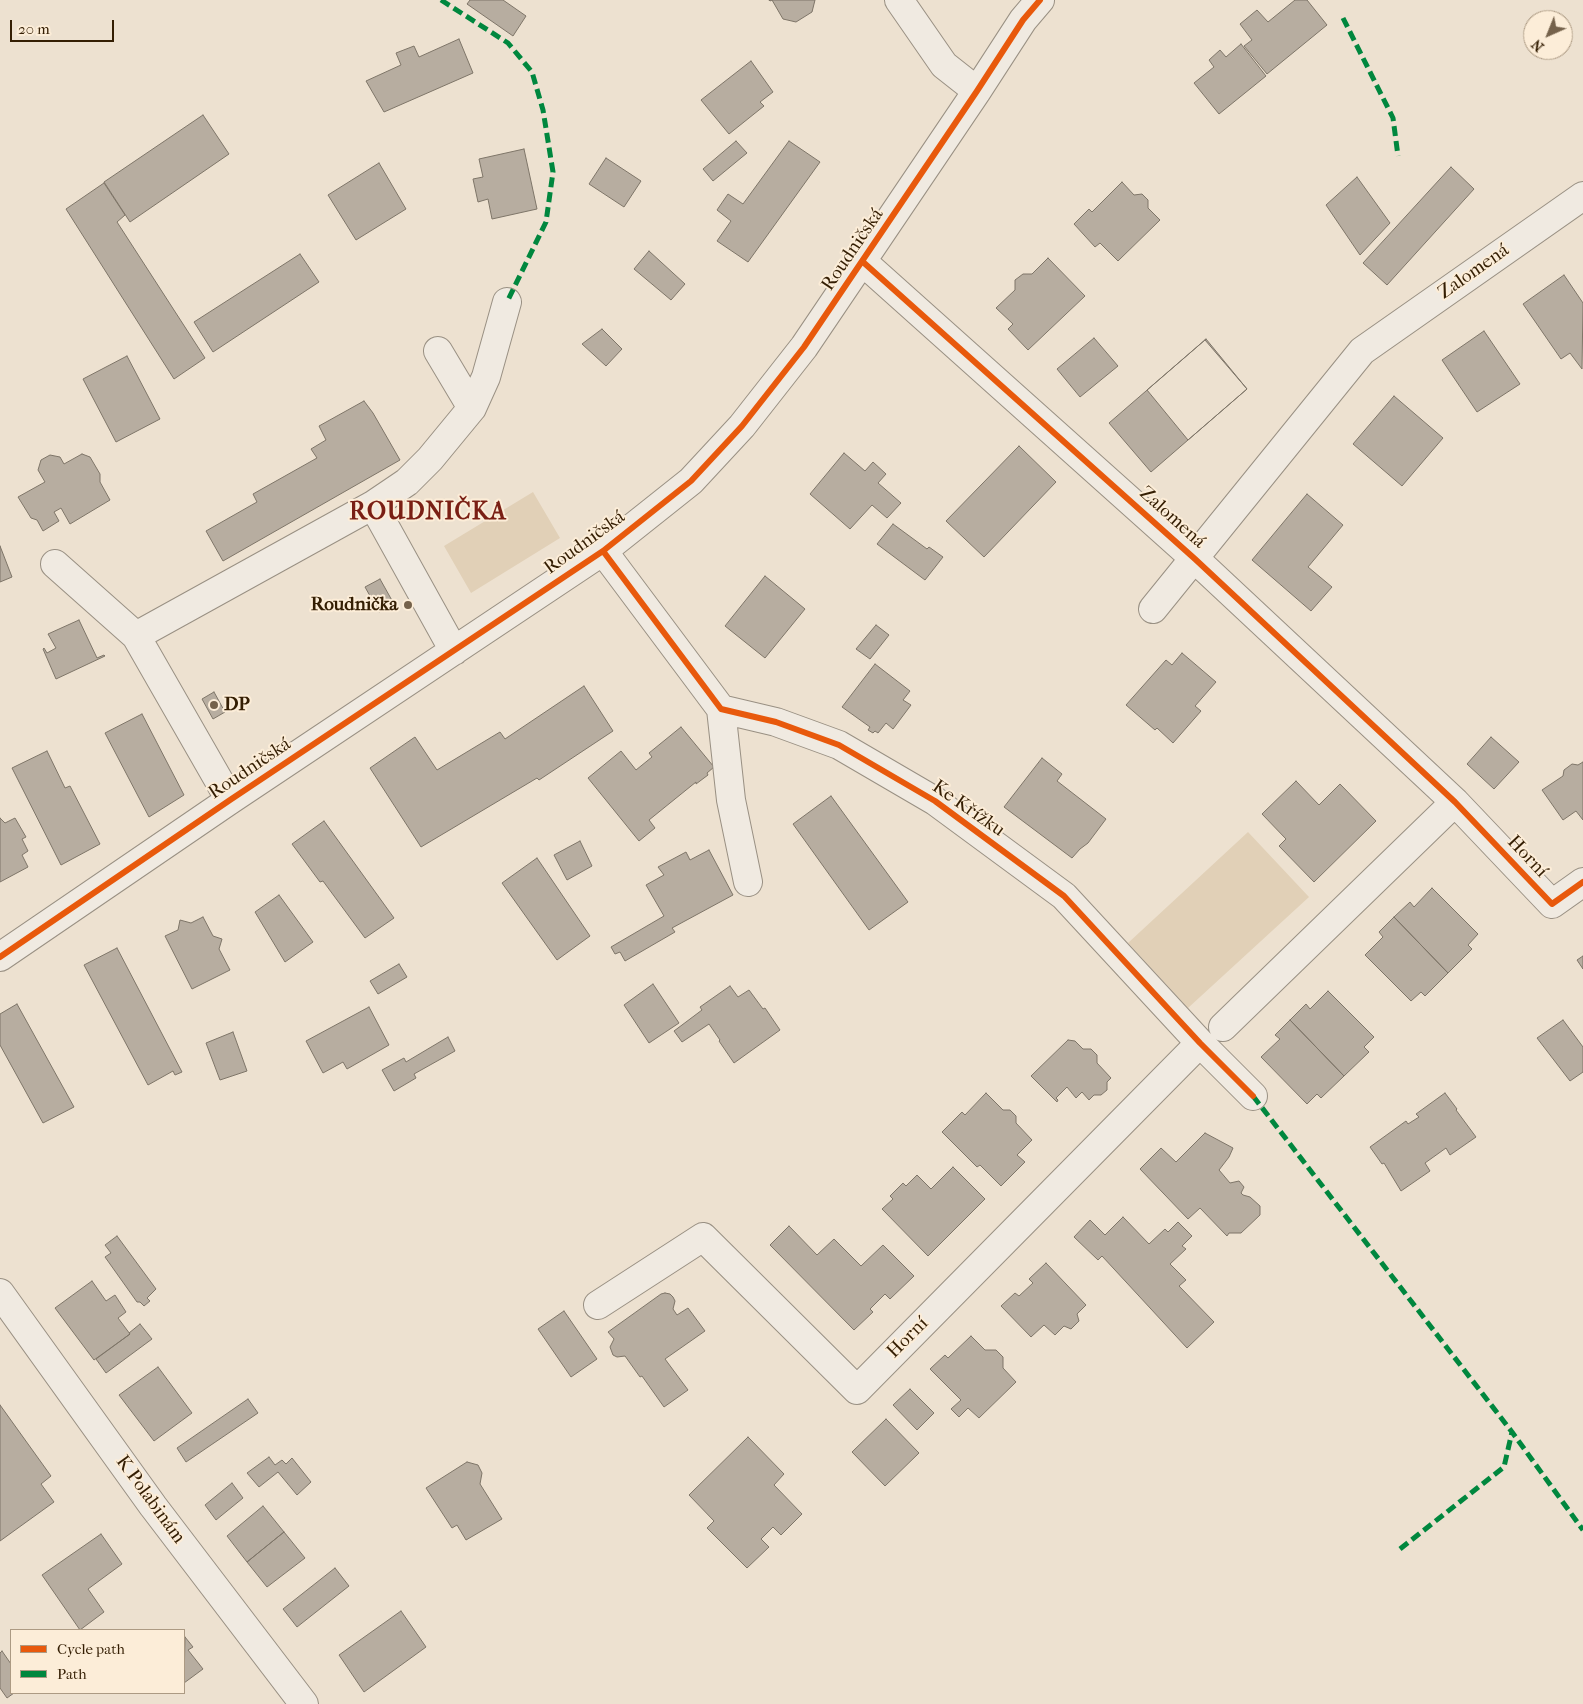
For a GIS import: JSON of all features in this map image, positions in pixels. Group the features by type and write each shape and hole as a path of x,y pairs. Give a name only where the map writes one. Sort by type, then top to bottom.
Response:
{"street":[{"path":"899,0 944,65 977,91"},
{"name":"Roudničská","path":"0,957 230,800 604,551 691,481 742,426 804,347 863,262 1023,20 1040,0"},
{"name":"Zalomená","path":"1195,559 1362,351 1583,196"},
{"name":"Zalomená","path":"863,262 1195,559 1455,802"},
{"path":"136,636 373,505 407,482 430,459 472,408 486,377 507,302"},
{"path":"438,351 472,408"},
{"path":"373,505 454,651"},
{"path":"604,551 721,710 731,800 748,882"},
{"path":"1153,609 1195,559"},
{"name":"Roudničská","path":"55,564 136,636 230,800"},
{"name":"Ke Křížku","path":"721,710 776,722 839,745 935,801 1064,896 1200,1043 1253,1096"},
{"path":"1222,1027 1455,802"},
{"name":"Horní","path":"1455,802 1552,904 1583,882"},
{"name":"Horní","path":"598,1306 703,1237 857,1390 1200,1043"},
{"name":"K Polabinám","path":"0,1293 153,1506 304,1704"}],"shaded area":[{"path":"533,492 560,538 471,593 444,546"},
{"path":"1248,832 1309,897 1188,1008 1128,943"}],"building":[{"path":"470,0 503,0 526,16 513,36 467,4"},
{"path":"772,0 815,0 812,12 796,22 783,19"},
{"path":"1295,0 1307,0 1327,25 1267,74 1244,46 1252,40 1240,24 1257,10 1268,22"},
{"path":"459,39 473,73 384,112 366,81 401,65 396,53 414,46 419,57"},
{"path":"1241,44 1266,76 1219,114 1194,83 1214,67 1209,60 1220,50 1226,57"},
{"path":"751,61 773,92 760,102 764,106 729,134 701,100"},
{"path":"203,115 229,154 130,222 104,182"},
{"path":"736,141 747,153 713,181 703,169"},
{"path":"789,141 820,162 748,262 717,241 731,221 717,210 728,194 743,204"},
{"path":"524,149 537,209 492,219 488,199 478,202 473,179 483,177 479,159"},
{"path":"606,158 641,181 624,207 589,184"},
{"path":"379,163 406,209 356,240 328,195"},
{"path":"1451,167 1474,189 1387,285 1363,263"},
{"path":"1357,177 1390,223 1360,255 1326,205"},
{"path":"1122,182 1134,195 1142,194 1148,200 1148,208 1160,220 1118,261 1100,243 1095,247 1074,224 1089,209 1092,212"},
{"path":"104,183 125,215 117,222 205,358 174,379 66,209"},
{"path":"649,251 685,284 671,300 634,269"},
{"path":"300,254 319,282 213,352 194,322"},
{"path":"1048,258 1085,296 1028,350 1008,329 1013,324 996,308 1015,290 1015,280 1023,274 1032,274"},
{"path":"1564,275 1583,303 1582,369 1570,353 1561,359 1523,304"},
{"path":"602,329 622,349 606,366 582,344"},
{"path":"1484,331 1520,384 1477,412 1442,360"},
{"path":"1094,338 1118,366 1080,397 1057,369"},
{"path":"1206,339 1247,389 1188,440 1147,390"},
{"path":"1205,340 1247,389 1151,472 1109,423"},
{"path":"127,356 160,419 116,442 83,379"},
{"path":"1394,396 1443,438 1402,486 1353,444"},
{"path":"364,401 400,460 223,561 206,531 257,502 253,494 317,458 311,449 326,440 319,426"},
{"path":"1019,446 1056,482 984,557 946,521"},
{"path":"844,453 865,471 873,462 886,474 878,483 901,503 887,518 872,505 850,529 810,494"},
{"path":"82,454 90,457 100,474 100,482 110,500 70,524 61,508 54,512 59,521 43,531 37,520 31,518 18,497 45,482 38,470 41,460 50,455 60,457 64,464"},
{"path":"1307,494 1343,525 1308,567 1332,587 1311,611 1252,560"},
{"path":"893,524 927,549 929,547 943,557 925,580 877,544"},
{"path":"0,546 12,577 0,582"},
{"path":"765,576 805,609 765,658 725,626"},
{"path":"380,579 394,604 379,612 365,587"},
{"path":"79,620 97,658 105,656 56,679 43,649 47,653 56,648 48,634"},
{"path":"876,625 889,635 870,659 856,649"},
{"path":"1182,653 1216,682 1195,706 1201,711 1173,743 1157,728 1155,730 1126,705 1166,660 1172,665"},
{"path":"875,664 910,691 903,700 911,705 893,729 886,723 878,733 868,730 870,727 842,707"},
{"path":"584,686 613,731 539,780 537,778 421,847 370,768 415,737 437,770 500,732 505,739"},
{"name":"DP","path":"214,692 225,712 213,719 202,699"},
{"path":"142,714 184,795 149,817 105,733"},
{"path":"681,727 714,767 707,773 708,775 696,784 696,782 649,820 655,828 639,841 588,778 621,751 636,770 652,757 649,753"},
{"path":"1491,737 1519,762 1494,789 1467,764"},
{"path":"47,751 65,788 70,786 100,844 61,865 12,768"},
{"path":"1042,758 1062,774 1057,781 1106,819 1088,843 1072,858 1004,807"},
{"path":"1583,762 1583,820 1576,811 1563,820 1542,790 1563,776 1564,770 1572,764 1578,765"},
{"path":"1296,781 1319,805 1340,784 1376,821 1314,882 1279,846 1286,839 1262,814"},
{"path":"831,796 908,902 869,930 793,824"},
{"path":"0,818 5,823 15,818 26,837 22,839 28,851 22,855 28,867 0,882"},
{"path":"324,821 394,918 365,938 323,881 320,882 292,844"},
{"path":"580,841 592,866 567,880 554,855"},
{"path":"709,850 733,895 672,928 675,932 625,961 620,952 615,954 611,947 664,916 646,885 664,875 658,867 686,852 690,860"},
{"path":"537,858 590,936 557,960 502,883"},
{"path":"1432,888 1478,934 1468,945 1472,949 1448,973 1394,917 1410,902 1414,907"},
{"path":"279,895 313,942 285,962 255,912"},
{"path":"203,917 213,936 222,939 219,949 230,970 192,989 165,936 178,930 180,920 191,923"},
{"path":"1394,917 1448,973 1425,996 1421,992 1411,1001 1365,955 1383,937 1379,932"},
{"path":"117,948 182,1072 175,1075 173,1071 148,1085 84,965"},
{"path":"1583,956 1583,969 1577,960"},
{"path":"399,964 407,977 378,994 370,981"},
{"path":"653,984 679,1023 649,1043 624,1005"},
{"path":"730,986 738,997 749,990 763,1009 765,1008 780,1030 734,1063 709,1024 682,1042 674,1031 702,1010 700,1007"},
{"path":"1328,991 1374,1037 1364,1047 1369,1052 1344,1076 1290,1020 1306,1004 1310,1009"},
{"path":"17,1004 74,1107 43,1123 0,1045 0,1014"},
{"path":"369,1007 389,1045 347,1069 343,1062 323,1073 306,1041"},
{"path":"1290,1020 1344,1076 1321,1098 1317,1094 1307,1104 1261,1057 1280,1039 1275,1035"},
{"path":"1563,1020 1583,1047 1583,1072 1570,1081 1537,1038"},
{"path":"233,1032 247,1071 220,1080 206,1043"},
{"path":"448,1037 455,1051 414,1074 416,1078 394,1091 382,1070 404,1058 406,1062"},
{"path":"1068,1040 1075,1041 1083,1049 1091,1049 1097,1055 1097,1063 1111,1078 1107,1082 1107,1090 1101,1095 1094,1095 1089,1100 1082,1092 1076,1098 1067,1087 1056,1098 1057,1102 1031,1076"},
{"path":"986,1093 1003,1110 1010,1110 1016,1116 1016,1123 1032,1140 1017,1155 1025,1162 1001,1186 980,1165 977,1167 942,1132 962,1112 965,1115"},
{"path":"1445,1093 1476,1137 1450,1155 1446,1148 1425,1163 1430,1171 1401,1191 1384,1163 1382,1164 1370,1147 1406,1121 1408,1124 1419,1117 1416,1114"},
{"path":"1205,1133 1233,1148 1219,1170 1230,1183 1239,1181 1244,1187 1241,1193 1250,1197 1260,1206 1260,1215 1241,1233 1229,1233 1227,1236 1200,1208 1188,1219 1140,1169 1161,1148 1176,1162"},
{"path":"953,1167 985,1199 928,1256 882,1209 893,1199 890,1196 903,1183 906,1186 917,1175 931,1189"},
{"path":"1123,1217 1149,1244 1165,1229 1168,1232 1178,1222 1192,1236 1182,1246 1186,1249 1170,1264 1186,1280 1179,1286 1214,1322 1187,1348 1102,1256 1098,1260 1074,1237 1090,1220 1105,1235"},
{"path":"789,1226 817,1255 834,1239 861,1266 883,1245 914,1276 890,1299 885,1294 870,1309 873,1312 854,1330 770,1245"},
{"path":"117,1236 156,1289 147,1298 150,1301 144,1306 137,1302 105,1257 111,1253 105,1245"},
{"path":"1046,1263 1086,1305 1077,1314 1079,1321 1071,1329 1064,1326 1055,1335 1044,1325 1031,1337 1001,1306 1015,1293 1019,1296 1033,1283 1029,1279"},
{"path":"92,1281 106,1301 115,1295 126,1312 118,1318 130,1334 94,1360 55,1308"},
{"path":"665,1293 673,1297 675,1301 673,1309 677,1315 688,1308 705,1331 665,1359 688,1390 664,1407 625,1356 617,1357 613,1355 610,1347 614,1339 608,1332"},
{"path":"564,1311 597,1359 571,1377 538,1329"},
{"path":"140,1324 152,1339 106,1373 96,1359 130,1334"},
{"path":"971,1336 985,1350 996,1350 1003,1357 1003,1368 1016,1382 979,1418 968,1408 959,1417 951,1409 961,1400 930,1369 945,1355 948,1358"},
{"path":"158,1367 192,1413 154,1441 119,1395"},
{"path":"910,1389 934,1413 917,1430 893,1405"},
{"path":"248,1399 258,1413 186,1462 177,1448"},
{"path":"0,1405 51,1476 41,1484 54,1502 0,1541"},
{"path":"886,1419 919,1453 885,1486 852,1452"},
{"path":"748,1437 784,1474 774,1485 802,1514 781,1535 773,1527 761,1539 769,1547 747,1568 707,1528 714,1521 689,1495"},
{"path":"269,1457 275,1465 282,1460 286,1464 292,1458 311,1482 297,1495 278,1472 259,1487 247,1473"},
{"path":"467,1462 478,1465 482,1473 480,1484 502,1519 466,1540 457,1525 452,1528 426,1488"},
{"path":"232,1483 243,1498 216,1520 205,1505"},
{"path":"263,1506 284,1532 247,1562 227,1536"},
{"path":"284,1532 305,1558 267,1587 247,1562"},
{"path":"101,1534 122,1564 88,1589 104,1612 81,1629 79,1629 42,1575"},
{"path":"335,1568 349,1586 297,1627 283,1609"},
{"path":"401,1611 426,1647 364,1692 339,1655"},
{"path":"185,1637 193,1647 188,1650 203,1669 185,1682"},
{"path":"2,1651 10,1663 10,1694 13,1694 7,1698 0,1688 0,1653"}],"marked path":[{"path":"441,0 508,43 532,72 543,110 553,172 546,222 507,302"},
{"path":"1343,18 1393,118 1398,156"},
{"path":"1253,1096 1512,1432 1583,1530"},
{"path":"1400,1549 1504,1467 1512,1432"}],"cycle path":[{"path":"0,957 230,800 603,551 691,481 742,426 804,347 1023,20 1040,0"},
{"path":"863,262 1195,559 1455,802 1552,904 1583,882"},
{"path":"603,551 721,709 776,722 839,745 935,801 1064,896 1200,1043 1253,1096"}],"place":[{"name":"Roudnička","path":"408,605"},
{"name":"DP","path":"214,705"}],"district":[{"name":"ROUDNIČKA","path":"428,513"}]}
